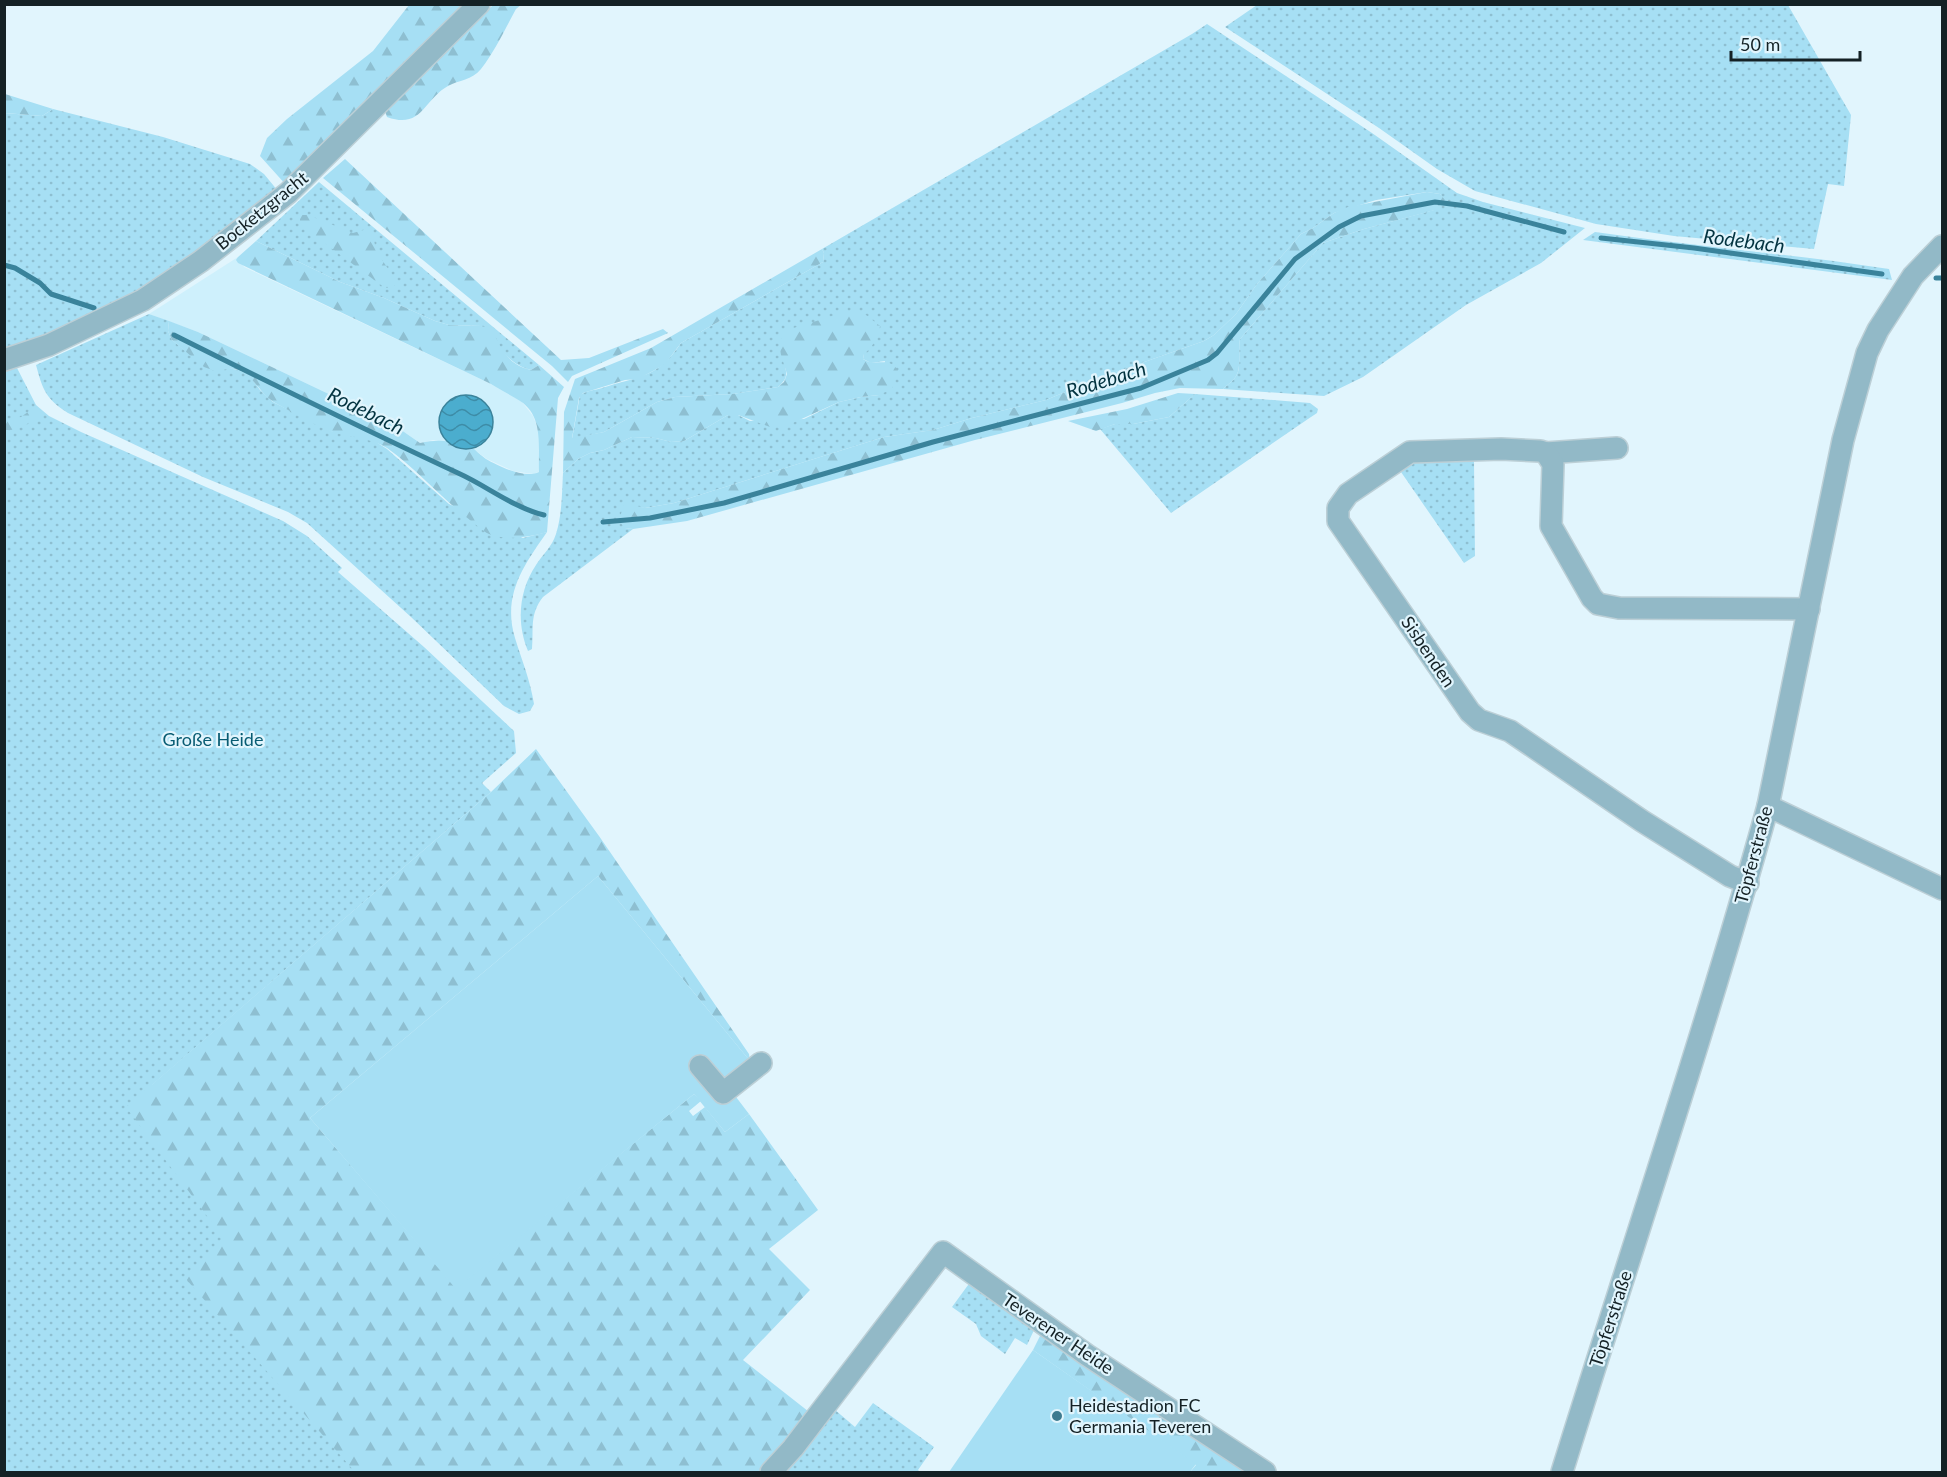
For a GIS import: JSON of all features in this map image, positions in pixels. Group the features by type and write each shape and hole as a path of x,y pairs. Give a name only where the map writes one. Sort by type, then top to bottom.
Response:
{"street":[{"name":"Bocketzgracht","path":"4,360 49,345 143,300 201,261 288,193 479,4"},
{"name":"Töpferstraße","path":"1562,1473 1748,883 1768,806 1843,440 1868,353 1878,330 1913,276 1942,246"},
{"name":"Sisbenden","path":"1617,448 1546,453 1520,449 1410,452 1348,494 1338,508 1338,521 1470,712 1479,720 1510,731 1639,820 1730,876 1748,883"},
{"path":"1546,453 1552,464 1551,526 1592,598 1598,604 1619,608 1809,609"},
{"path":"1768,806 1942,890"},
{"path":"700,1066 723,1093 761,1063"},
{"name":"Teverener Heide","path":"771,1473 793,1448 944,1252 1087,1355 1265,1473"}],"shaded area":[{"path":"238,257 244,267 491,384 522,402 533,416 539,432 539,472 533,474 513,471 487,459 472,448 433,440 420,443 394,425 198,332 149,314"}],"green space":[{"path":"409,5 470,5 287,186 260,156 267,138 287,119 373,51"},
{"path":"493,5 521,5 516,9 481,69 470,78 448,86 415,116 399,120 387,117 385,111"},
{"path":"1257,5 1788,5 1851,115 1844,186 1828,184 1814,249 1674,236 1596,224 1475,191 1437,169 1225,27"},
{"path":"1207,24 1372,133 1457,193 1483,202 1585,228 1541,263 1466,305 1363,377 1324,396 1223,389 1235,378 1238,371 1240,339 1323,243 1434,210 1444,200 1440,194 1427,192 1376,200 1334,213 1301,234 1257,284 1236,314 1214,335 1204,341 1096,379 1046,400 933,430 884,437 674,503 645,508 634,507 625,528 633,529 543,597 534,616 532,649 528,651 521,618 523,596 530,575 550,547 556,534 561,512 563,473 578,459 632,437 656,438 671,442 684,441 728,415 738,415 750,421 804,419 839,402 879,395 885,361 871,363 863,359 864,354 785,367 785,378 778,387 732,394 675,397 657,402 604,432 572,439 580,395 655,370 664,364 681,343 823,262 822,249"},
{"path":"5,94 53,109 42,116 5,113"},
{"path":"53,109 163,137 250,164 264,174 278,191 198,252 132,295 90,316 5,350 4,113 42,116"},
{"path":"345,159 561,360 589,358 663,329 668,333 572,376 568,382 552,366 323,178"},
{"path":"319,182 539,365 531,370 516,363 503,352 481,326 449,325 435,321 384,298 340,282 256,241"},
{"path":"1427,192 1440,194 1445,200 1435,210 1364,229 1323,243 1240,339 1238,371 1235,378 1223,389 1180,388 1155,393 975,440 687,521 633,529 625,528 619,521 624,503 645,508 674,503 884,437 933,430 1046,400 1096,379 1204,341 1214,335 1236,314 1257,284 1301,234 1348,207"},
{"path":"300,215 308,215 353,233 367,229 373,234 376,251 397,282 393,288 385,288 300,225"},
{"path":"1595,232 1889,269 1892,280 1583,240"},
{"path":"256,241 340,282 384,298 435,321 449,325 481,326 493,329 502,350 511,361 531,370 539,365 564,387 558,398 547,532 510,538 486,533 387,448 374,442 330,431 310,422 269,399 244,373 229,369 218,372 204,367 172,340 168,331 169,321 198,332 394,425 420,443 439,441 458,443 471,447 486,459 512,471 526,474 539,472 538,433 528,407 491,384 238,263 236,260 238,257"},
{"path":"822,249 823,262 681,343 665,364 638,379 625,380 583,393 579,398 572,438 604,432 657,402 675,397 732,394 778,387 784,382 787,374 779,342 787,330 849,311 866,315 880,326 877,338 864,354 863,359 894,366 898,371 892,389 879,395 839,402 786,426 770,427 738,415 728,415 684,441 671,442 656,438 632,437 578,459 563,473 564,412 575,379 651,348"},
{"path":"149,314 169,321 168,331 172,340 187,352 250,376 273,402 331,431 373,440 387,449 449,504 523,538 547,532 523,569 513,594 511,608 515,638 534,704 530,711 519,714 504,706 411,617 307,523 288,512 203,477 68,413 54,403 43,387 36,365"},
{"name":"Große Heide","path":"17,368 36,405 49,416 283,521 307,536 342,568 338,572 424,647 514,731 516,753 482,783 491,792 152,1085 490,1472 5,1472 4,372"},
{"path":"1178,393 1195,394 1169,417 1133,424 1115,424 1096,431 1068,421 1127,409"},
{"path":"1195,394 1310,403 1318,409 1317,413 1171,513 1100,429 1115,424 1133,424 1169,417"},
{"path":"36,406 44,413 21,427 5,430 5,420 21,417"},
{"path":"1417,460 1474,460 1475,556 1464,563 1401,472"},
{"path":"536,749 599,836 749,1054 750,1061 598,876 310,1118 456,1288 694,1094 701,1101 689,1111 693,1116 705,1107 725,1132 749,1114 818,1210 769,1249 810,1290 743,1360 813,1415 764,1472 355,1472 186,1279 224,1239 126,1107 491,792"},
{"path":"598,876 750,1061 733,1093 749,1114 725,1132 694,1094 456,1289 310,1118"},
{"path":"971,1281 1035,1328 1027,1345 1015,1338 1005,1354 981,1336 976,1324 952,1307"},
{"path":"1043,1330 1254,1472 1190,1472 1196,1465 1033,1350"},
{"name":"Heidestadion FC Germania Teveren","path":"1033,1350 1196,1464 1190,1472 949,1472"},
{"path":"873,1403 934,1447 918,1470 920,1472 779,1472 834,1409 855,1427"}],"water":[{"path":"466,395 476,397 485,403 491,412 493,422 491,432 485,441 476,447 466,449 456,447 447,441 441,432 439,422 441,412 447,403 456,397"}],"waterway":[{"name":"Rodebach","path":"603,522 650,518 724,503 933,442 1141,388 1208,360 1217,353 1295,259 1339,227 1361,216 1435,202 1467,206 1564,232"},
{"name":"Rodebach","path":"1601,238 1694,248 1882,274"},
{"name":"Rodebach","path":"4,265 15,268 40,283 51,294 94,308"},
{"name":"Rodebach","path":"1936,278 1942,278"},
{"name":"Rodebach","path":"174,335 469,478 511,502 544,515"}],"place":[{"name":"Heidestadion FC Germania Teveren","path":"1057,1416"}]}
